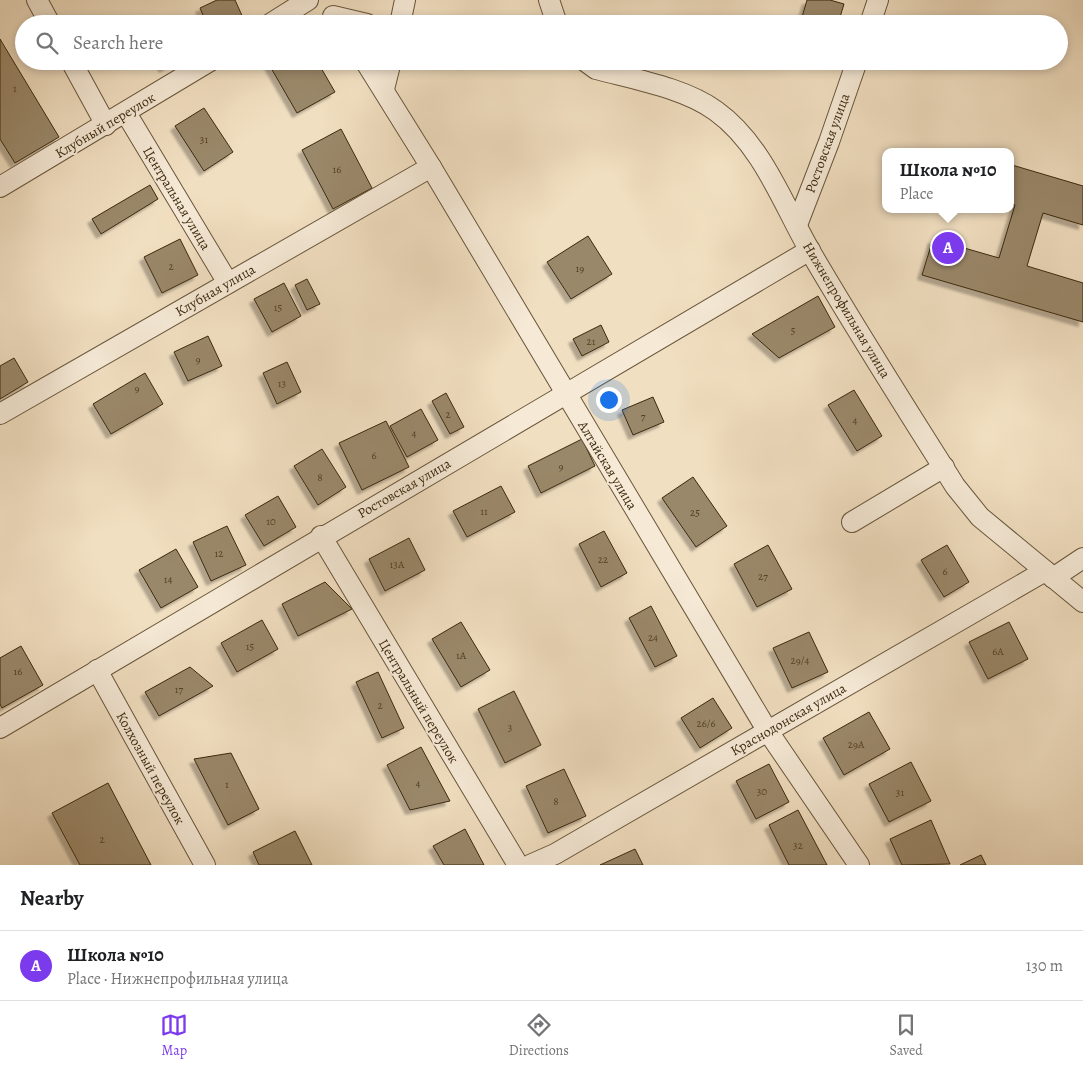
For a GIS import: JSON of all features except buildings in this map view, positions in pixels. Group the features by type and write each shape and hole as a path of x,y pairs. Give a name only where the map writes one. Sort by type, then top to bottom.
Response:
{"street":[{"path":"37,0 45,15"},
{"path":"284,15 308,0"},
{"path":"402,15 405,0"},
{"path":"549,0 554,15"},
{"path":"873,15 878,0"},
{"path":"76,70 106,125"},
{"name":"Клубный переулок","path":"0,187 195,70"},
{"name":"Алтайская улица","path":"371,70 767,730 859,865"},
{"path":"384,89 389,70"},
{"name":"Нижнепрофильная улица","path":"602,70 693,98 716,111 740,132 758,157 810,250 944,467 980,517 1083,602"},
{"name":"Ростовская улица","path":"797,225 854,70"},
{"name":"Центральная улица","path":"126,113 228,283"},
{"name":"Клубная улица","path":"0,414 431,167"},
{"name":"Ростовская улица","path":"0,728 321,536 810,250"},
{"path":"852,522 944,467"},
{"name":"Центральный переулок","path":"321,536 518,865"},
{"name":"Краснодонская улица","path":"530,865 558,860 767,730 1083,558"},
{"name":"Колхозный переулок","path":"97,670 205,865"}],"place":[{"name":"Школа №10","path":"948,248"}]}
